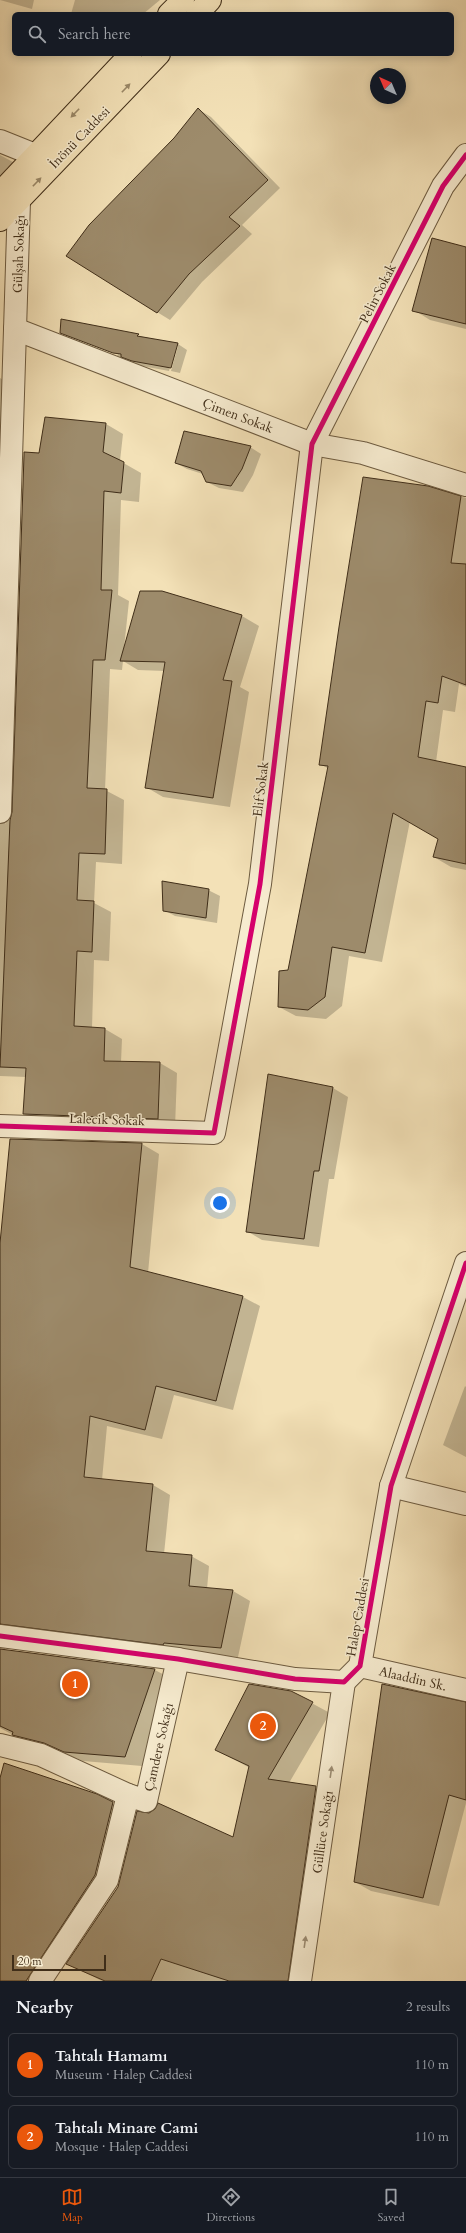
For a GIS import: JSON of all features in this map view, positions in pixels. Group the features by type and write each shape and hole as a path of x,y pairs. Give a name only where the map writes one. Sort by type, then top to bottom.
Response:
{"main road":[{"path":"171,12 183,0"},
{"path":"199,12 210,0"},
{"name":"İnönü Caddesi","path":"0,220 10,197 35,155 129,56"},
{"name":"İnönü Caddesi","path":"10,197 156,56"}],"street":[{"path":"0,141 35,155"},
{"name":"Pelin Sokak","path":"312,444 443,186 466,155"},
{"name":"Gülşah Sokağı","path":"0,812 15,329 10,197"},
{"name":"Çimen Sokak","path":"15,329 312,444 364,453 466,485"},
{"name":"Elif Sokak","path":"214,1133 260,884 312,444"},
{"name":"Lalecik Sokak","path":"0,1126 214,1133"},
{"name":"Halep Caddesi","path":"344,1682 360,1666 391,1486 466,1263"},
{"path":"391,1486 466,1504"},
{"path":"0,1636 178,1659 295,1679 344,1682"},
{"name":"Çamdere Sokağı","path":"40,1981 107,1880 128,1795 146,1801 178,1659"},
{"name":"Alaaddin Sk.","path":"360,1666 466,1690"},
{"name":"Güllüce Sokağı","path":"300,1981 344,1682"},
{"path":"0,1745 41,1755 128,1795"}],"building":[{"path":"198,108 268,180 229,217 240,226 189,274 157,313 66,256 89,225 174,138"},
{"path":"432,238 466,247 466,324 412,311"},
{"path":"61,319 139,334 137,336 178,343 171,368 132,361 121,357 121,354 113,353 60,333"},
{"path":"45,417 106,423 103,452 124,462 121,493 104,491 101,590 112,590 105,660 93,660 87,788 107,789 105,854 79,853 77,900 94,901 92,952 77,951 74,1026 105,1028 104,1061 160,1062 158,1119 23,1114 26,1068 0,1067 10,820 12,812 24,452 39,453"},
{"path":"184,431 251,446 242,469 231,486 206,482 201,471 175,463"},
{"path":"363,477 428,486 461,496 451,563 466,564 466,685 442,676 438,703 426,701 418,757 466,767 466,864 433,857 438,839 393,813 365,953 332,947 325,997 308,1010 278,1007 279,971 288,970 328,766 319,765"},
{"path":"140,591 162,591 242,615 223,680 232,681 213,798 145,788 165,662 120,661"},
{"path":"162,881 209,889 206,918 163,911"},
{"path":"268,1074 333,1087 319,1171 314,1171 304,1239 246,1232"},
{"path":"10,1139 142,1143 130,1267 243,1296 216,1401 156,1386 145,1430 90,1416 84,1477 153,1484 146,1551 192,1555 189,1586 233,1590 221,1648 164,1643 163,1645 0,1624 0,1243"},
{"path":"0,1649 155,1669 125,1757 64,1752 44,1743 12,1735 13,1732 0,1726"},
{"path":"249,1684 291,1691 313,1702 268,1779 316,1786 288,1981 229,1981 161,1959 151,1981 105,1981 66,1964 118,1887 137,1811 149,1813 155,1809 158,1803 233,1837 249,1766 215,1750"},
{"path":"382,1684 466,1702 466,1800 449,1795 423,1898 354,1882"},
{"path":"4,1763 97,1794 113,1802 95,1875 26,1981 0,1981 0,1778"}],"cycle path":[{"path":"0,1126 214,1133 260,884 312,444 443,186 466,155"},
{"path":"0,1636 178,1659 295,1679 344,1682 360,1666 391,1486 466,1263"}],"place":[{"name":"Tahtalı Hamamı","path":"75,1684"},
{"name":"Tahtalı Minare Cami","path":"263,1726"}]}
